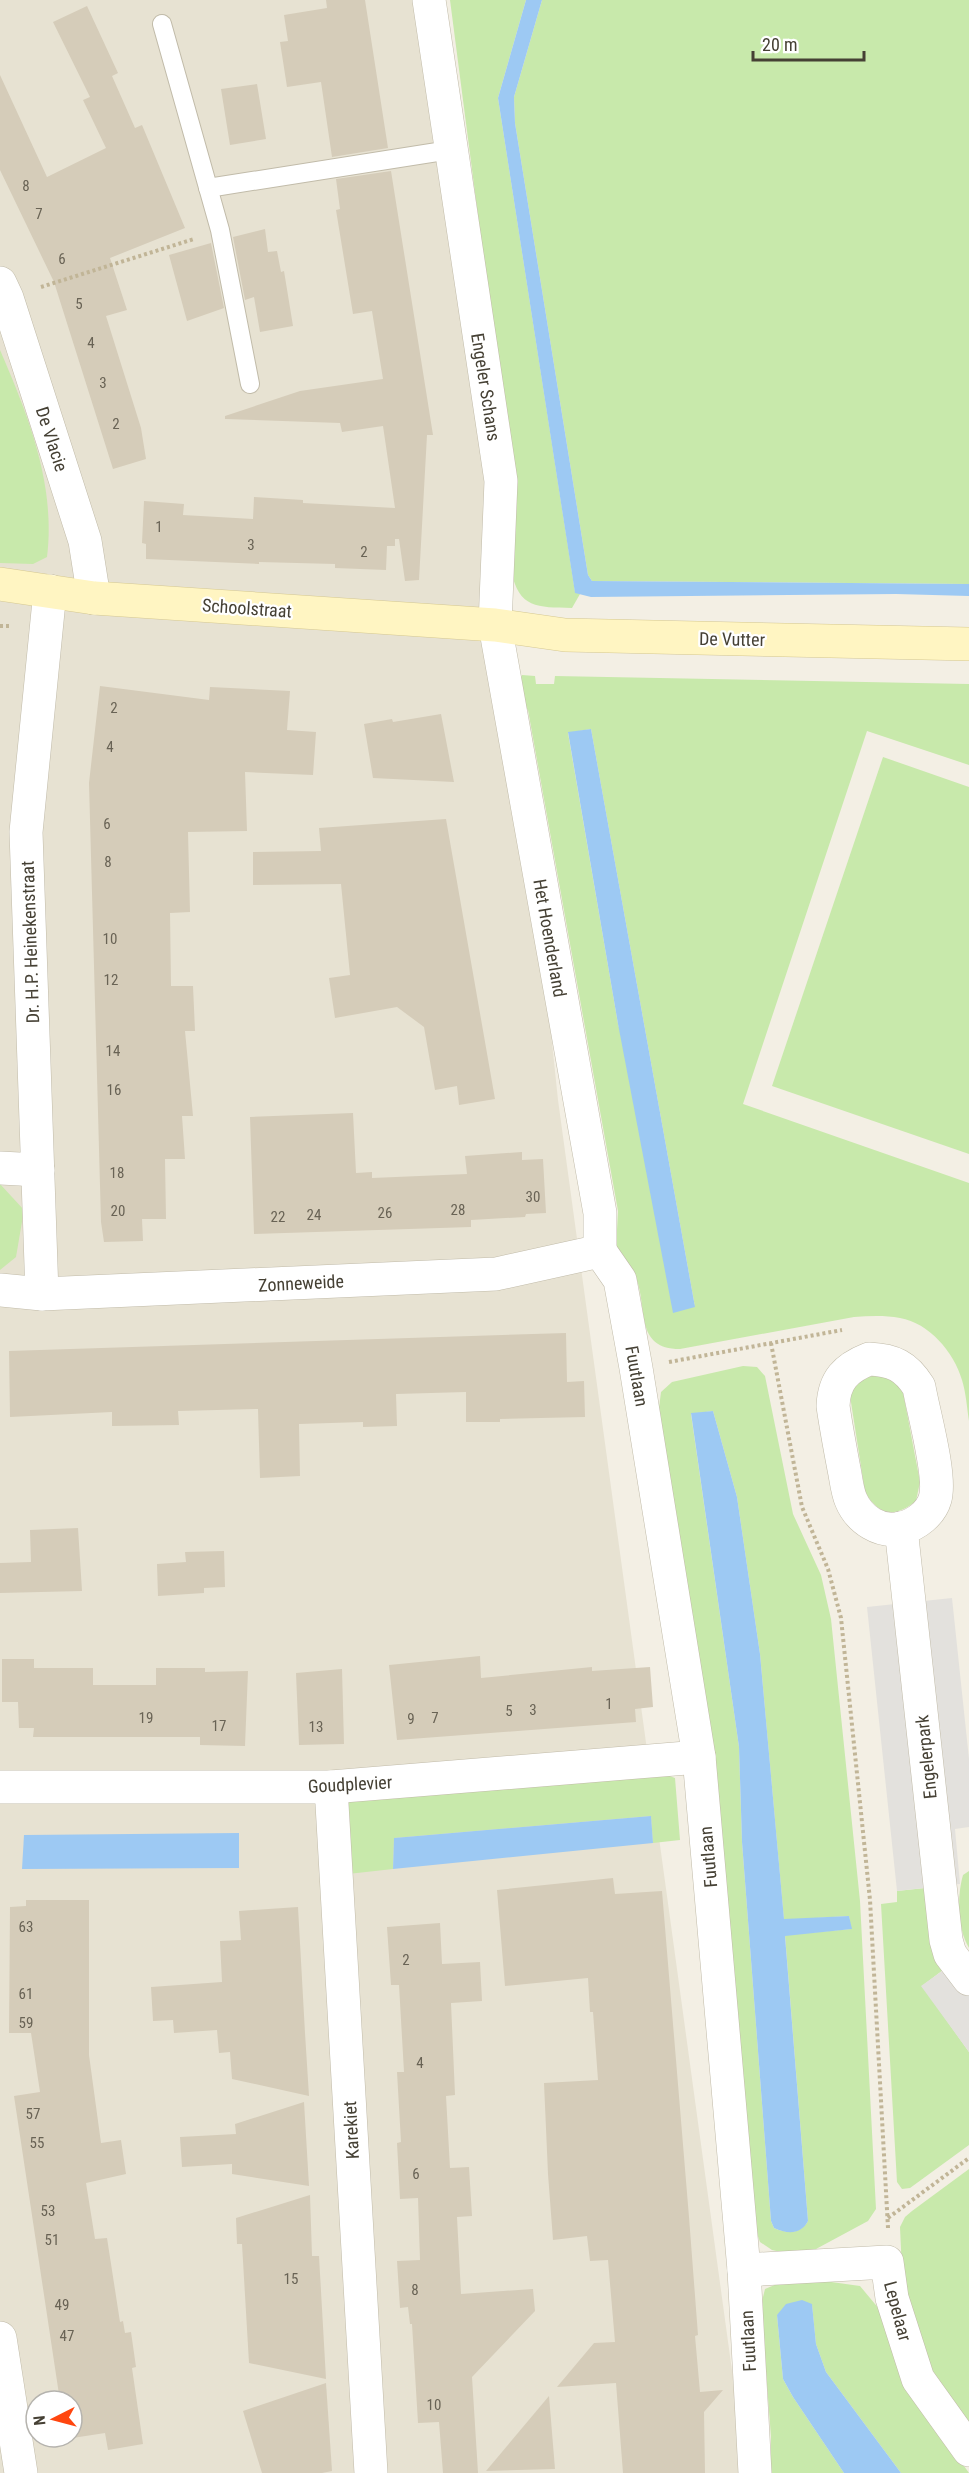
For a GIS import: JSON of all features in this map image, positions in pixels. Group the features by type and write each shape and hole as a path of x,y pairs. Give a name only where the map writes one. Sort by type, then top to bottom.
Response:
{"street":[{"name":"Engeler Schans","path":"429,0 501,481 495,626"},
{"name":"De Vlacie","path":"4,290 85,541 94,598"},
{"name":"Schoolstraat","path":"0,584 94,598 495,626"},
{"name":"Dr. H.P. Heinekenstraat","path":"42,1294 26,832 50,591"},
{"name":"De Vutter","path":"495,626 565,635 969,644"},
{"name":"Het Hoenderland","path":"495,626 600,1213 600,1251"},
{"path":"0,1168 38,1170"},
{"name":"Zonneweide","path":"0,1290 42,1294 496,1274 600,1251"},
{"name":"Fuutlaan","path":"600,1251 620,1280 699,1757 744,2270 755,2473"},
{"path":"869,1359 898,1364 910,1374 919,1387 937,1481 935,1498 929,1511 916,1522 901,1528 887,1529 872,1525 859,1514 850,1498 832,1406 834,1392 841,1375 854,1365 869,1359"},
{"name":"Engelerpark","path":"901,1528 946,1940 950,1954 969,1979"},
{"name":"Goudplevier","path":"0,1787 332,1787 699,1757"},
{"name":"Karekiet","path":"332,1787 371,2473"},
{"name":"Lepelaar","path":"744,2270 887,2262 892,2298 918,2379 969,2450"},
{"path":"0,2338 21,2473"}],"lane":[{"path":"162,24 220,230 250,384"},
{"path":"208,188 450,150"}],"path":[{"path":"4,290 220,230"},
{"path":"771,1344 802,1507 828,1569 841,1618 870,1900 888,2218 887,2262"},
{"path":"888,2218 969,2158"}],"shaded area":[{"path":"0,0 443,0 558,1100 746,2473 0,2473"},
{"path":"952,1598 969,1759 969,1827 955,1829 960,1884 897,1891 867,1607"},
{"path":"969,1952 969,2052 921,1986"}],"green space":[{"path":"450,0 526,0 498,98 575,592 580,594 572,608 539,606 531,603 519,592 511,570 503,408"},
{"path":"542,0 969,0 969,584 592,581 588,575 515,123 514,97"},
{"path":"0,350 30,425 43,477 49,530 47,557 33,564 0,563"},
{"path":"522,675 535,676 536,684 554,684 555,676 969,684 969,765 867,731 743,1104 969,1183 969,1421 962,1380 947,1349 921,1326 900,1318 854,1317 680,1349 665,1347 655,1342 649,1334 636,1278 613,1242 617,1230 618,1211 528,710 525,707 520,680","holes":["591,729 695,1307 618,1024 568,733"]},
{"path":"883,757 969,787 969,1154 772,1086"},
{"path":"0,1184 24,1210 16,1257 0,1270"},
{"path":"743,1366 757,1367 765,1376 793,1514 821,1575 831,1619 860,1901 876,2209 868,2221 816,2249 790,2254 772,2250 760,2242 753,2222 659,1408 661,1392 672,1382","holes":["713,1411 737,1497 760,1654 784,1920 849,1916 851,1929 785,1935 808,2221 798,2231 793,2232 774,2228 771,2221 742,1842 739,1747 691,1414"]},
{"path":"872,1376 890,1380 897,1384 903,1392 920,1482 916,1501 894,1512 882,1510 876,1506 865,1492 850,1396 858,1383"},
{"path":"656,1771 675,1778 680,1840 653,1843 651,1816 394,1838 393,1869 339,1875 335,1799"},
{"path":"969,1871 969,1948 960,1922 959,1902 963,1875"},
{"path":"925,1888 943,1970 922,1986 969,2052 969,2145 910,2188 902,2189 897,2182 881,1904 897,1902 897,1891"},
{"path":"969,2169 969,2432 929,2377 903,2293 900,2227 905,2217 912,2211"},
{"path":"810,2279 860,2286 880,2310 909,2389 969,2473 901,2473 826,2372 816,2344 812,2305 777,2315 783,2379 844,2473 771,2473 771,2437 761,2305 765,2289 777,2284"}],"water":[{"path":"526,0 542,0 514,97 515,123 588,575 592,581 969,584 969,596 896,594 591,597 575,593 498,98"},
{"path":"591,729 695,1307 673,1313 618,1024 568,732"},
{"path":"713,1411 737,1497 760,1654 784,1919 849,1916 852,1929 785,1936 808,2221 802,2229 793,2232 774,2228 771,2221 742,1842 739,1747 691,1413"},
{"path":"651,1816 653,1843 393,1869 394,1838"},
{"path":"239,1833 239,1868 22,1869 24,1835"},
{"path":"802,2300 812,2304 816,2344 826,2372 901,2473 844,2473 793,2397 783,2379 777,2315 786,2304"}],"building":[{"path":"326,0 365,0 388,148 332,157 321,82 287,87 280,42 288,41 284,15 327,8"},
{"path":"87,6 118,73 112,76 135,128 142,125 185,228 110,258 127,310 106,316 141,428 146,459 113,469 54,282 0,170 0,75 47,177 106,148 83,100 90,97 53,22"},
{"path":"257,84 266,139 230,145 221,89"},
{"path":"391,171 433,435 427,435 419,580 405,581 399,539 395,539 395,546 387,546 386,570 335,568 335,564 259,562 259,564 146,559 146,544 142,543 144,501 184,504 183,515 253,519 254,497 303,500 303,503 395,508 383,426 342,432 340,423 225,419 225,416 300,391 383,379 372,311 353,314 336,210 340,209 336,179"},
{"path":"265,229 268,252 277,251 281,272 284,271 293,326 260,332 254,297 245,300 233,237"},
{"path":"211,243 224,308 187,321 169,255"},
{"path":"100,686 209,700 210,687 290,691 287,730 316,732 313,775 245,772 247,831 188,832 190,912 170,913 171,986 193,986 195,1031 185,1031 193,1116 182,1116 185,1159 165,1159 166,1219 142,1219 143,1241 104,1242 101,1222 89,783"},
{"path":"441,714 454,782 373,778 364,724"},
{"path":"446,819 495,1099 459,1105 457,1086 435,1090 424,1027 397,1007 335,1018 329,978 350,975 341,884 253,885 253,852 321,851 319,828"},
{"path":"353,1113 356,1173 372,1172 372,1178 467,1174 465,1156 522,1152 522,1160 543,1159 546,1213 526,1214 525,1217 471,1220 471,1227 254,1234 250,1117"},
{"path":"566,1333 567,1382 584,1381 585,1417 466,1422 466,1392 396,1394 397,1426 363,1427 363,1422 299,1424 300,1476 260,1478 258,1409 178,1411 179,1425 112,1426 112,1412 10,1417 9,1351"},
{"path":"78,1528 82,1591 0,1593 0,1563 31,1562 30,1530"},
{"path":"224,1551 225,1587 204,1588 204,1593 158,1596 157,1564 186,1562 185,1552"},
{"path":"480,1656 481,1678 592,1667 592,1671 650,1667 653,1707 635,1709 636,1722 397,1740 389,1665"},
{"path":"2,1659 34,1659 34,1668 93,1668 93,1685 156,1685 156,1668 205,1668 205,1672 248,1671 245,1746 200,1745 200,1737 33,1737 34,1728 19,1728 18,1702 2,1702"},
{"path":"342,1669 344,1744 299,1745 296,1673"},
{"path":"613,1878 615,1894 662,1891 698,2335 695,2336 700,2392 723,2390 704,2412 705,2473 623,2473 616,2383 557,2387 594,2343 615,2342 608,2260 590,2261 587,2236 553,2240 548,2174 544,2083 598,2080 593,2012 590,2012 588,1978 505,1986 497,1890"},
{"path":"26,1900 89,1900 89,2055 101,2143 121,2140 126,2174 86,2183 95,2239 107,2238 120,2322 123,2321 125,2333 131,2332 136,2367 132,2368 143,2444 108,2450 105,2433 84,2436 84,2389 58,2389 14,2096 40,2092 31,2033 9,2033 10,1907 26,1906"},
{"path":"298,1907 309,2096 232,2079 230,2052 219,2053 217,2030 174,2033 173,2020 153,2021 151,1987 222,1982 220,1941 241,1940 239,1911"},
{"path":"440,1923 442,1964 480,1962 482,2001 451,2003 455,2095 446,2096 450,2168 469,2167 472,2216 457,2217 461,2294 533,2289 535,2311 472,2377 478,2473 443,2473 439,2422 418,2423 412,2324 410,2324 408,2307 400,2308 397,2261 420,2260 418,2198 400,2199 397,2143 401,2142 397,2072 404,2072 399,1985 391,1985 387,1927"},
{"path":"304,2102 309,2186 232,2174 232,2164 182,2167 180,2137 236,2134 235,2124"},
{"path":"310,2195 312,2256 319,2256 326,2379 249,2363 242,2244 237,2244 236,2218"},
{"path":"326,2383 332,2471 262,2473 243,2411"},
{"path":"549,2396 555,2469 486,2471"}]}
